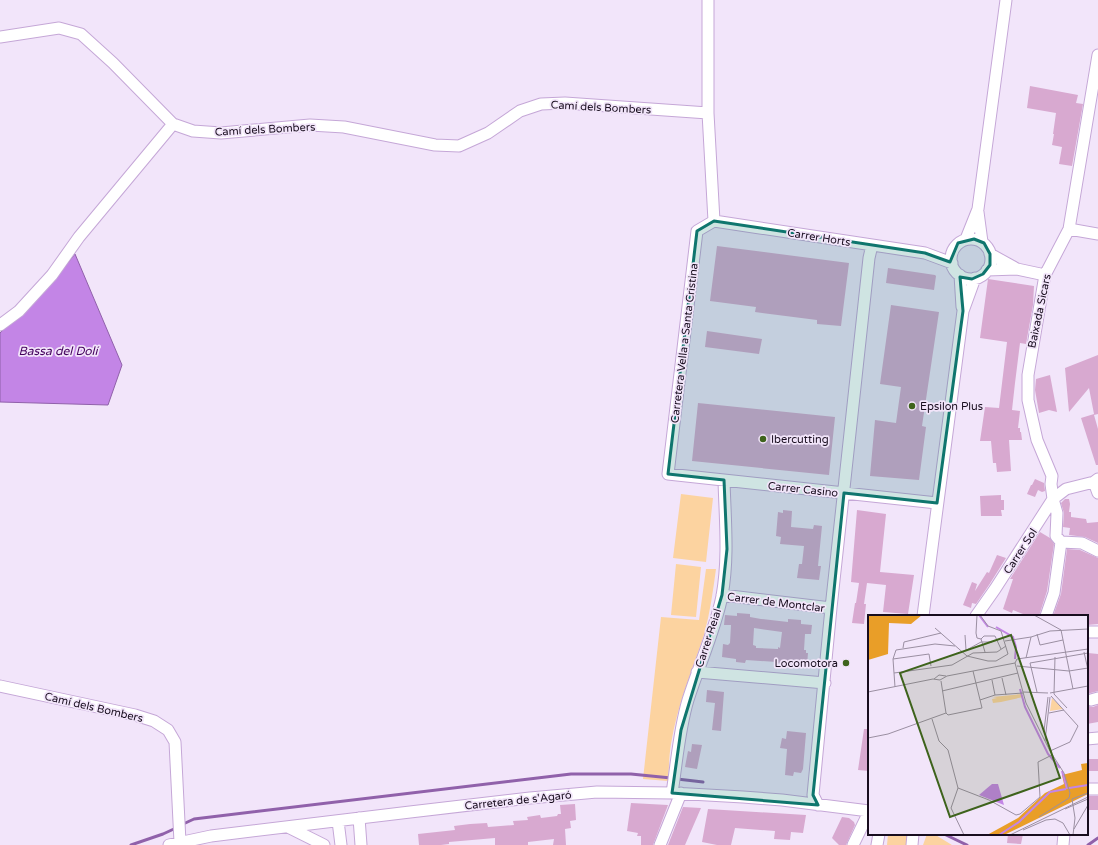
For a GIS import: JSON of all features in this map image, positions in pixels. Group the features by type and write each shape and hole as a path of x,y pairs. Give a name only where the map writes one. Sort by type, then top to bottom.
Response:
{"street":[{"path":"708,0 708,113 714,221"},
{"path":"966,240 978,209 1006,0"},
{"path":"0,37 59,28 81,34 113,63 173,124 79,237 52,275 19,310 0,325"},
{"name":"Baixada Sicars","path":"1061,542 1056,536 1056,513 1051,484 1052,476 1037,440 1028,400 1028,375 1045,275 1069,229 1098,55"},
{"name":"Camí dels Bombers","path":"173,124 193,131 222,132 310,125 344,127 435,145 459,146 488,133 520,111 541,104 565,103 708,113"},
{"path":"978,209 982,242"},
{"name":"Carrer Horts","path":"714,221 925,253 952,263"},
{"name":"Carretera Vella a Santa Cristina","path":"668,474 697,231 714,221"},
{"path":"1069,229 1098,234"},
{"path":"974,239 982,242 987,247 990,254 990,263 987,270 975,278 967,278 960,275 954,270 952,263 951,256 953,250 958,244 966,240 974,239"},
{"path":"818,805 814,796 831,608 869,258 872,245"},
{"name":"Carrer Horts","path":"925,253 953,250"},
{"path":"990,254 1017,269"},
{"path":"987,270 1017,269 1045,275"},
{"path":"960,275 963,311"},
{"path":"923,615 963,311 975,278"},
{"name":"Carrer Casino","path":"668,474 937,503"},
{"path":"1052,476 1066,488 1096,481 1098,493"},
{"name":"Carrer Reial","path":"660,845 676,790 676,763 680,730 697,672 712,632 722,596 727,549 724,480"},
{"name":"Carrer Sol","path":"977,615 999,583 1053,498 1066,488"},
{"path":"1046,615 1054,593 1061,542 1082,543 1098,551"},
{"name":"Carrer de Montclar","path":"722,596 831,608"},
{"path":"697,672 825,683"},
{"name":"Camí dels Bombers","path":"0,686 135,715 154,722 168,730 175,742 180,839"},
{"path":"1088,739 1098,738"},
{"name":"Carretera de s'Agaró","path":"169,845 180,839 211,840 288,827 573,794 676,790 774,799 857,809 868,815"},
{"path":"853,845 868,815"},
{"path":"360,818 361,845"},
{"path":"338,821 341,845"},
{"path":"288,827 324,845"},
{"path":"877,845 879,835"},
{"path":"912,845 913,835"},
{"path":"1063,845 1064,835"}],"highlighted area":[{"path":"714,221 925,253 950,262 958,243 974,239 984,243 990,254 990,265 983,274 972,279 960,277 963,311 937,503 844,493 813,795 818,805 672,793 681,730 722,595 727,549 724,480 668,474 697,231"}],"shaded area":[{"path":"681,494 713,498 706,562 673,558"},
{"path":"676,564 701,567 696,617 671,615"},
{"path":"706,569 716,569 711,602 704,635 681,702 674,730 671,744 668,781 643,779 661,617 699,620"},
{"path":"888,835 908,835 907,845 887,845"},
{"path":"927,835 936,835 952,845 923,845"}],"water":[{"name":"Bassa del Dolí","path":"75,254 122,365 108,405 0,402 0,333 54,280"}],"building":[{"path":"1030,86 1078,95 1076,103 1083,104 1072,166 1059,164 1062,147 1052,145 1056,113 1027,108"},
{"path":"717,246 849,263 841,326 817,324 817,320 755,312 756,307 710,301"},
{"path":"888,268 935,275 934,290 886,283"},
{"path":"988,279 1034,286 1033,305 1026,344 1020,343 1012,410 1020,411 1018,428 1020,428 1022,440 1009,440 1011,471 997,472 996,463 993,463 991,441 980,441 985,407 999,408 1007,342 980,338"},
{"path":"891,305 939,312 922,426 926,427 919,480 870,476 875,420 896,423 901,387 880,384"},
{"path":"707,331 762,339 759,354 705,347"},
{"path":"1098,355 1098,414 1094,415 1098,429 1098,465 1096,465 1081,418 1094,414 1089,388 1069,412 1065,368"},
{"path":"1050,375 1057,412 1049,410 1039,413 1035,390 1036,379"},
{"name":"Ibercutting","path":"698,403 835,417 829,475 692,461"},
{"path":"1035,479 1044,483 1045,491 1042,492 1038,490 1035,497 1027,494"},
{"path":"1001,495 1001,500 1004,500 1004,510 1001,510 1002,516 981,516 980,496"},
{"path":"1065,499 1069,499 1069,512 1071,512 1071,517 1086,519 1087,523 1098,522 1098,543 1085,537 1069,535 1070,528 1063,527 1064,513 1061,503"},
{"path":"783,510 792,511 791,527 813,529 814,525 822,526 818,566 821,566 819,580 797,578 799,564 802,564 804,546 780,544 781,537 776,536 778,512 783,513"},
{"path":"857,510 886,514 880,572 914,575 908,614 883,612 886,585 867,583 864,604 866,604 864,624 852,623 859,583 851,582"},
{"path":"1040,532 1050,538 1054,544 1047,591 1039,615 1026,615 1013,610 1012,613 1003,609 1013,579 1010,579"},
{"path":"1067,549 1080,550 1098,558 1098,624 1088,625 1088,615 1053,615 1061,594"},
{"path":"997,555 1006,558 989,585 976,604 972,603 971,608 963,605 972,582 977,584 975,591 987,572 989,573"},
{"path":"737,613 750,614 750,617 761,619 788,622 788,619 801,620 801,624 812,625 811,634 805,634 804,650 808,653 807,665 785,667 786,664 777,662 746,660 745,663 736,662 736,659 722,657 723,644 728,645 730,643 731,625 724,625 725,615 737,616","holes":["754,628 782,632 780,648 778,647 778,649 756,648 756,646 753,645"]},
{"path":"1088,653 1098,654 1098,691 1088,694"},
{"path":"707,690 724,692 721,731 712,730 715,703 706,702"},
{"path":"1098,705 1098,722 1088,724 1088,706 1093,707"},
{"path":"864,729 868,729 868,771 858,770"},
{"path":"787,731 806,733 803,769 801,773 794,772 793,776 785,775 787,749 780,748 782,738 786,739"},
{"path":"692,744 702,745 697,769 685,767 688,751 691,752"},
{"path":"1088,759 1098,759 1098,771 1088,771"},
{"path":"1088,796 1098,796 1098,810 1088,810"},
{"path":"631,803 668,805 653,845 641,845 641,836 637,836 638,833 627,831"},
{"path":"575,804 576,820 570,821 571,828 565,829 566,845 553,845 554,839 528,842 528,845 495,845 495,838 449,842 449,844 441,845 419,845 418,834 455,830 454,826 470,824 487,823 488,827 514,825 513,821 528,820 527,817 540,815 541,818 557,816 558,814 561,814 560,805"},
{"path":"683,807 701,808 685,845 668,845"},
{"path":"708,809 806,815 803,833 791,832 790,840 774,839 775,831 735,828 731,845 717,845 702,842"},
{"path":"842,817 849,818 855,825 846,845 839,845 832,838"},
{"path":"1008,835 1023,835 1021,844 1007,843"}],"waterway":[{"path":"181,825 194,819 571,774 631,774 671,778"},
{"path":"677,779 703,782"},
{"path":"131,845 176,828"},
{"path":"946,835 967,845"},
{"path":"1088,845 1098,838"}],"place":[{"name":"Epsilon Plus","path":"912,406"},
{"name":"Ibercutting","path":"763,439"},
{"name":"Locomotora","path":"846,663"}]}
